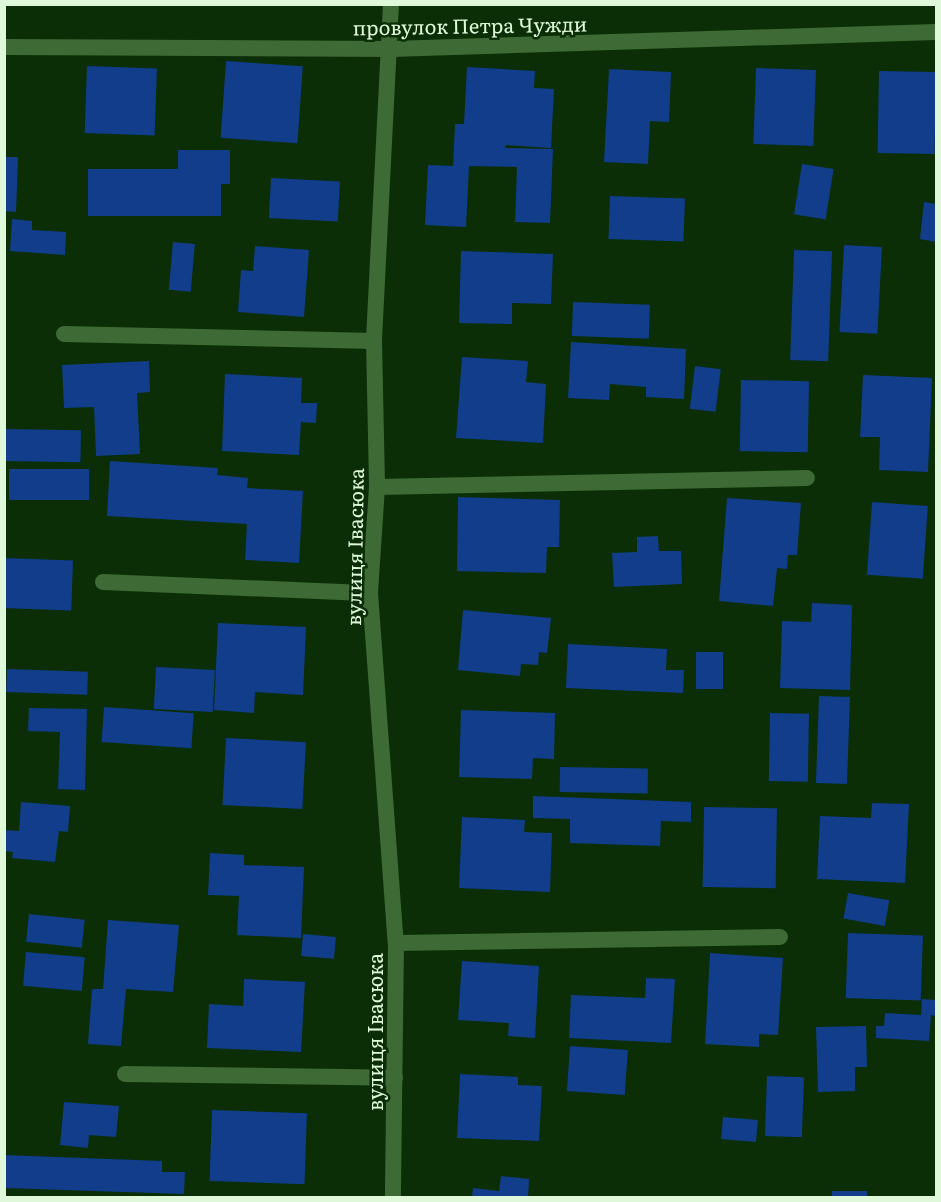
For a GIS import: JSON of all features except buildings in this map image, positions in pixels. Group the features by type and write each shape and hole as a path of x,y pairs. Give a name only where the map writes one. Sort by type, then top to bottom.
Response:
{"street":[{"name":"вулиця Івасюка","path":"391,4 391,49 374,341 377,487 370,593 396,943 393,1197"},
{"name":"провулок Петра Чужди","path":"4,47 391,49 936,32"},
{"path":"64,334 374,341"},
{"path":"377,487 807,478"},
{"path":"103,582 370,593"},
{"path":"396,943 780,937"},
{"path":"125,1074 396,1078"}]}
